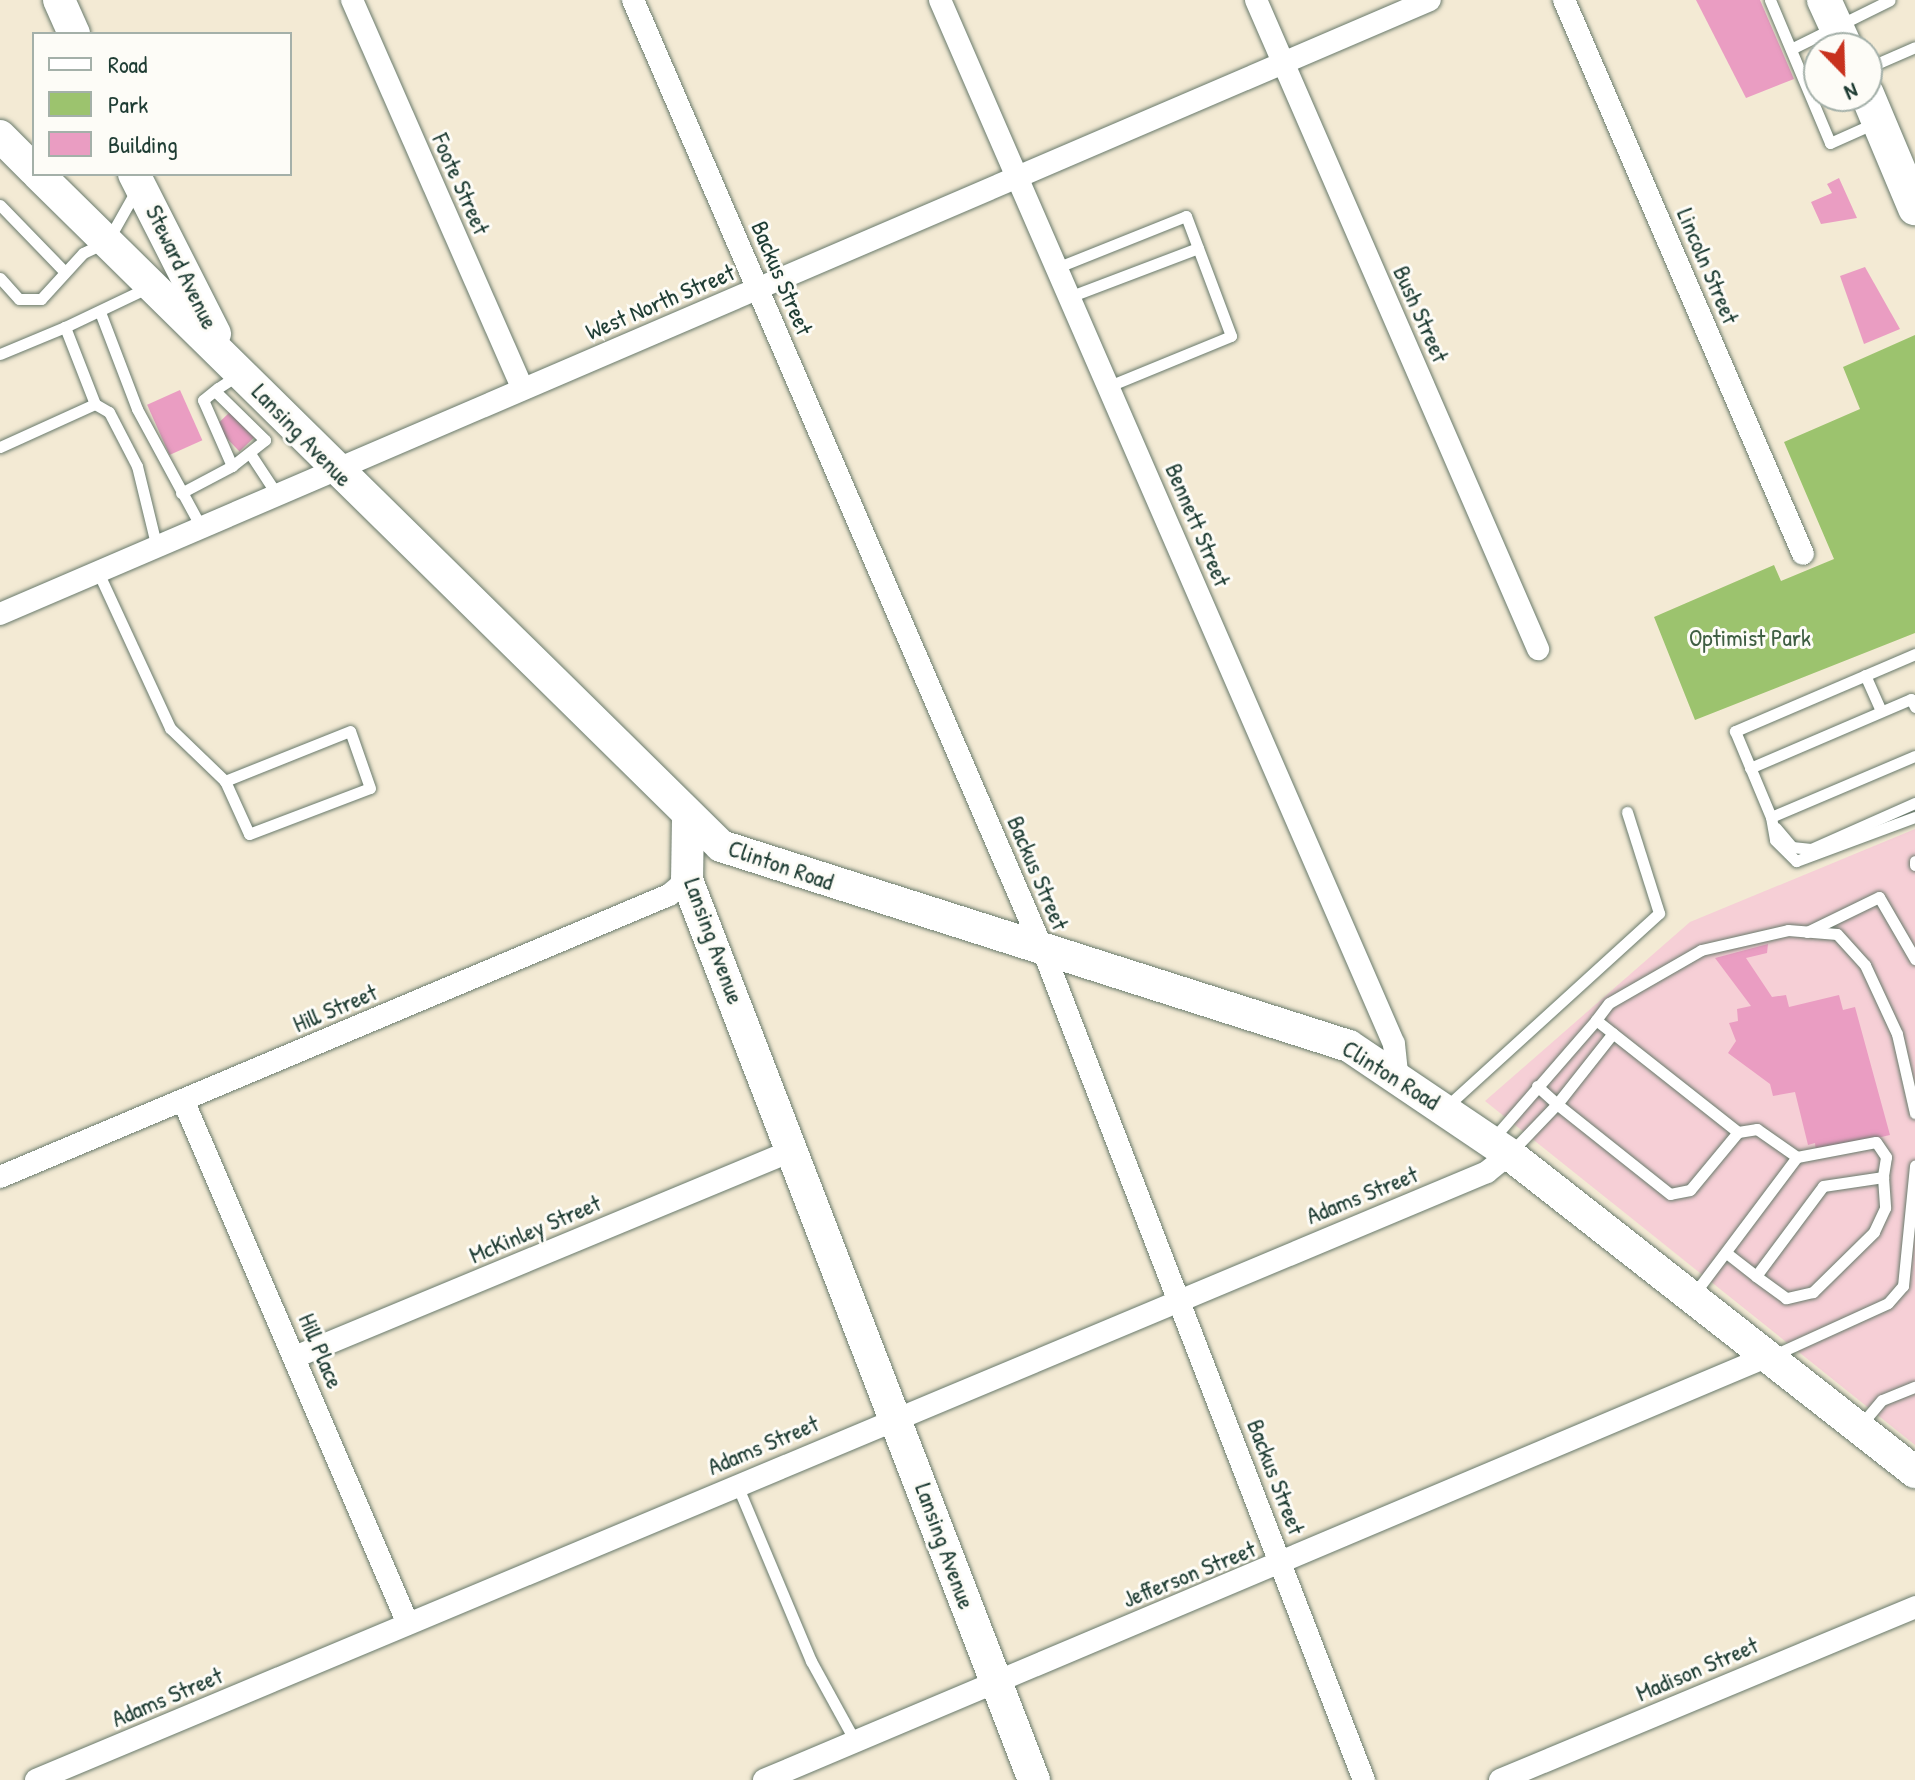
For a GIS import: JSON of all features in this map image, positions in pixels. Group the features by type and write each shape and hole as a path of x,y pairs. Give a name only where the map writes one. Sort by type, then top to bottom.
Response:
{"main road":[{"path":"59,0 73,32"},
{"path":"1875,112 1898,151 1915,208"},
{"name":"Lansing Avenue","path":"0,136 32,168"},
{"name":"Lansing Avenue","path":"40,176 152,285 228,374 334,469 688,818 687,880 796,1149 1034,1780"},
{"name":"Steward Avenue","path":"135,176 228,374"},
{"name":"Clinton Road","path":"688,818 747,857 1331,1038 1397,1074 1500,1148 1915,1472"}],"street":[{"name":"Foote Street","path":"352,0 522,388"},
{"name":"Backus Street","path":"633,0 1043,950 1364,1780"},
{"name":"Bennett Street","path":"940,0 1394,1044 1397,1074"},
{"name":"Bush Street","path":"1256,0 1538,649"},
{"name":"West North Street","path":"0,614 200,525 1430,0"},
{"name":"Lincoln Street","path":"1564,0 1803,554"},
{"name":"Hill Street","path":"0,1177 669,895 687,880"},
{"name":"Hill Place","path":"183,1100 408,1624"},
{"name":"Adams Street","path":"36,1780 1179,1297 1487,1172 1500,1148"},
{"name":"McKinley Street","path":"295,1357 796,1149"},
{"name":"Jefferson Street","path":"764,1780 1766,1357"},
{"name":"Madison Street","path":"1500,1780 1915,1607"}],"lane":[{"path":"1770,0 1803,78"},
{"path":"1791,49 1890,0"},
{"path":"1883,61 1915,47"},
{"path":"1817,112 1830,143 1868,112"},
{"name":"Steward Avenue","path":"107,242 133,205 135,176"},
{"path":"0,205 64,271"},
{"path":"1056,268 1186,216 1231,336 1109,386"},
{"path":"0,278 19,299 41,299 64,271 107,242"},
{"path":"1069,297 1198,248"},
{"path":"0,354 100,312 152,285"},
{"path":"100,312 137,409 200,525"},
{"path":"65,327 95,404 123,432 156,544"},
{"path":"181,493 232,466 251,455 265,440 228,374 203,408 232,466"},
{"path":"0,447 95,404"},
{"path":"251,455 276,493"},
{"path":"98,572 170,728 225,781 249,834 370,788 350,731 225,781"},
{"path":"1915,654 1735,731 1774,823 1782,853 1814,860 1915,817"},
{"path":"1865,675 1881,711"},
{"path":"1750,768 1914,699"},
{"path":"1774,823 1915,756"},
{"path":"1774,823 1792,847 1811,849 1915,803"},
{"path":"1446,1108 1659,913 1627,812"},
{"path":"1807,932 1879,897 1915,959"},
{"path":"1500,1148 1537,1086 1609,1003 1701,950 1807,932 1837,934 1865,965 1897,1034 1915,1113"},
{"path":"1596,1020 1738,1132"},
{"path":"1500,1148 1557,1104 1613,1033"},
{"path":"1537,1086 1670,1194 1690,1190 1738,1132 1757,1129 1797,1157"},
{"path":"1691,1298 1729,1255 1797,1157 1876,1142 1886,1157 1883,1177 1885,1208 1874,1232 1813,1292 1786,1298 1729,1255"},
{"path":"1766,1357 1888,1303 1903,1286 1914,1172"},
{"path":"1756,1276 1823,1186 1883,1177"},
{"path":"1858,1428 1882,1400 1915,1387"},
{"path":"736,1484 811,1661 855,1741"}],"shaded area":[{"path":"1915,829 1915,1445 1485,1101 1690,922"}],"green space":[{"name":"Optimist Park","path":"1915,335 1915,633 1695,720 1654,617 1774,565 1781,581 1834,559 1784,442 1860,409 1843,367"}],"building":[{"path":"1696,0 1760,0 1794,79 1746,98"},
{"path":"1839,178 1857,218 1821,224 1811,202 1832,193 1827,184"},
{"path":"1865,267 1900,329 1864,344 1840,276"},
{"path":"180,390 202,440 169,455 147,405"},
{"path":"231,411 255,436 239,451 215,426"},
{"path":"1768,944 1767,953 1746,958 1772,997 1786,995 1789,1007 1839,995 1843,1010 1855,1007 1890,1135 1816,1152 1815,1143 1808,1145 1795,1092 1773,1096 1770,1084 1728,1053 1736,1041 1729,1023 1738,1021 1737,1009 1751,1006 1715,958"}]}
